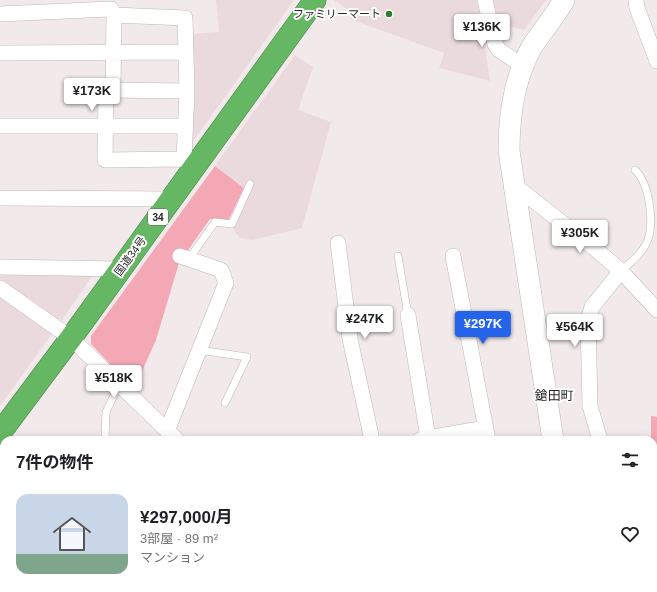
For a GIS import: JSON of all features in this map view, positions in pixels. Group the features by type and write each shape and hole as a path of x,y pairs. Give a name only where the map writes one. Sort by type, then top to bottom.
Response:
{"highway":[{"name":"国道34号","path":"0,433 170,199 188,164 315,0"}],"street":[{"path":"485,0 494,44 499,50 523,66"},
{"path":"552,436 509,151 509,126 513,98 523,66 532,46 564,0"},
{"path":"636,0 637,8 657,61"},
{"path":"0,14 111,9 114,15 113,90"},
{"path":"114,15 185,18 187,91 185,126 188,164 105,160 106,90 187,91"},
{"path":"0,53 186,52"},
{"path":"0,126 185,126"},
{"path":"514,185 621,271 657,310"},
{"path":"0,198 170,199"},
{"path":"338,243 350,339 371,436"},
{"path":"453,256 487,434 461,436"},
{"path":"0,288 70,338 172,435 199,350 226,283 222,270 185,258"},
{"path":"0,267 120,269"},
{"path":"599,436 590,406 588,321 592,307 621,271"},
{"path":"408,315 422,436"}],"lane":[{"path":"621,271 644,248 649,235 650,205 640,175 635,170"},
{"path":"185,258 215,222 232,224 250,184"},
{"path":"398,256 408,315"},
{"path":"199,350 247,357 225,403"},
{"path":"105,436 106,412 119,385"}],"shaded area":[{"path":"216,0 294,0 192,143 189,135 191,34 219,32"},
{"path":"334,0 476,0 480,15 490,81 439,68 444,53 350,19 354,14"},
{"path":"493,0 546,0 524,30 500,24"},
{"path":"295,55 313,67 298,110 331,122 302,228 253,240 240,238 233,229 250,192 215,166"},
{"path":"215,166 244,188 228,221 210,219 179,263 156,340 134,389 91,344 91,336"},
{"path":"0,271 95,272 62,320 52,318 0,279"},
{"path":"0,294 53,332 0,406"},
{"path":"651,416 657,417 657,436 651,436"}],"place":[{"name":"ファミリーマート","path":"389,14"}],"district":[{"name":"鎗田町","path":"554,395"}]}
